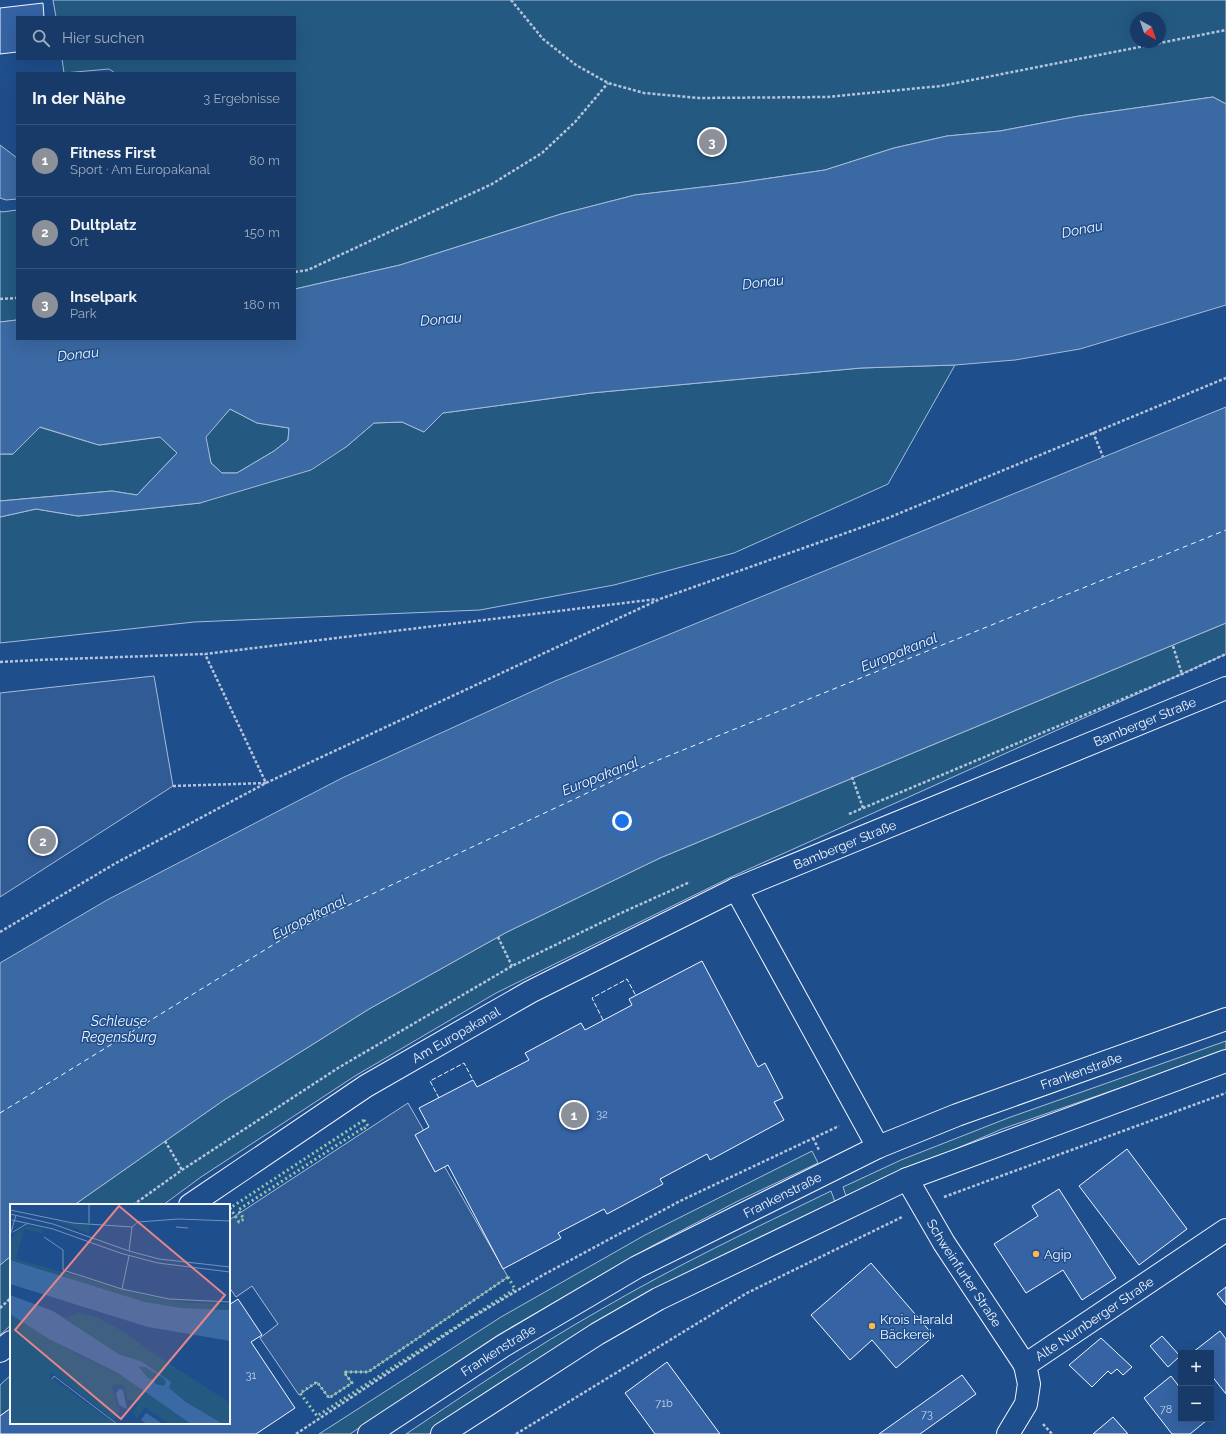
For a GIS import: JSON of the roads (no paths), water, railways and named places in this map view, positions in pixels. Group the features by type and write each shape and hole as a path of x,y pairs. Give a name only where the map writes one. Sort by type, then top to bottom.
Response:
{"street":[{"name":"Bamberger Straße","path":"736,889 1226,688"},
{"path":"736,889 878,1148"},
{"name":"Am Europakanal","path":"191,1204 366,1086 530,992 736,889"},
{"name":"Frankenstraße","path":"369,1434 503,1346 638,1266 878,1148 957,1114 1226,1019"},
{"path":"442,1434 597,1334 658,1299 907,1179 1226,1061"},
{"name":"Schweinfurter Straße","path":"907,1179 944,1243 1025,1365"},
{"name":"Alte Nürnberger Straße","path":"1008,1434 1026,1404 1029,1384 1025,1365 1226,1230"},
{"path":"0,1351 10,1343"}],"water":[{"name":"Donau","path":"1213,97 1226,104 1226,305 1080,349 1015,360 955,365 861,368 591,393 443,413 424,432 402,422 374,423 346,447 311,470 200,503 78,516 36,509 0,517 0,501 112,491 137,495 177,453 160,437 99,445 40,427 13,454 0,454 0,322 16,320 16,340 296,340 296,289 400,265 561,214 635,195 737,183 825,170 894,148 947,136 1000,131 1079,116","holes":["230,409 257,423 289,428 288,440 274,451 237,473 222,473 211,463 206,437"]},
{"path":"0,145 16,157 16,199 6,200 0,198"},
{"name":"Schleuse Regensburg","path":"1226,407 1226,623 660,858 507,932 369,1009 224,1100 75,1204 10,1204 10,1257 0,1265 0,963 107,900 342,778 555,681"}],"place":[{"name":"Inselpark","path":"712,142"},
{"name":"Dultplatz","path":"43,841"},
{"name":"Fitness First","path":"574,1115"},
{"name":"Agip","path":"1036,1254"},
{"name":"Krois Harald Bäckerei","path":"872,1326"}],"water label":[{"name":"Europakanal","path":"899,652"},
{"name":"Europakanal","path":"600,776"},
{"name":"Europakanal","path":"309,917"}]}
